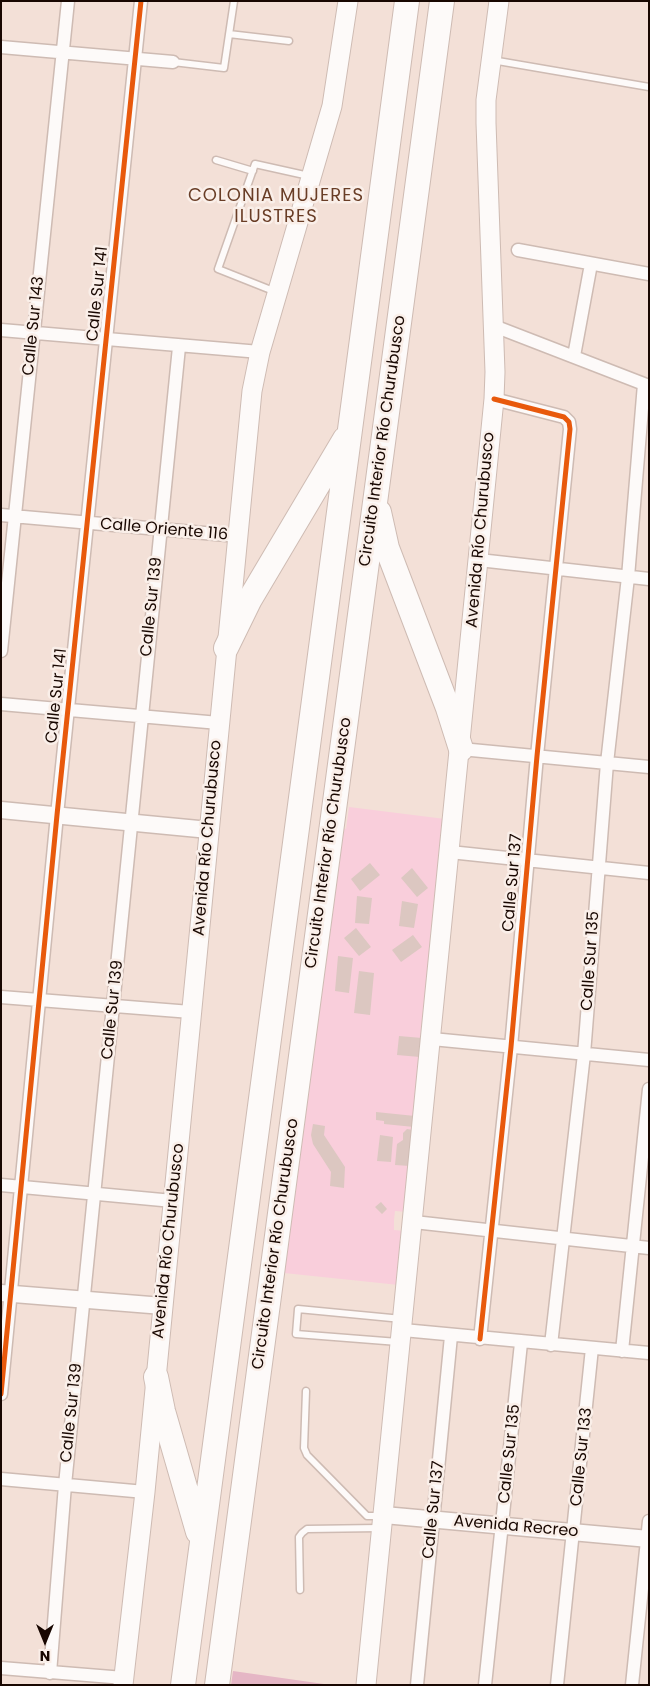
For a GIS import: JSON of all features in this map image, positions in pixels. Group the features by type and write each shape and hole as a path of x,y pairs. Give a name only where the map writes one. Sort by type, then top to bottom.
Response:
{"highway":[{"name":"Circuito Interior Río Churubusco","path":"183,1685 407,1"},
{"name":"Circuito Interior Río Churubusco","path":"217,1685 442,1"},
{"path":"226,648 250,599 350,431"},
{"path":"376,494 387,548 448,708 461,749"},
{"path":"156,1377 163,1411 195,1516 201,1550"}],"main road":[{"name":"Avenida Río Churubusco","path":"124,1681 156,1377 252,391 260,352 313,177 336,89 348,1"},
{"name":"Avenida Río Churubusco","path":"366,1685 414,1222 494,399 494,326 486,123 491,59 499,2"}],"street":[{"name":"Calle Sur 143","path":"1,651 68,1"},
{"name":"Calle Sur 141","path":"1,1394 6,1294 22,1187 57,815 140,1"},
{"path":"1,47 173,62"},
{"path":"518,250 649,274"},
{"path":"574,356 591,264"},
{"path":"494,326 647,385"},
{"path":"1,330 179,347 260,352"},
{"name":"Calle Sur 139","path":"50,1673 65,1485 179,347"},
{"name":"Calle Sur 135","path":"551,1345 584,1054 607,763 647,385"},
{"name":"Calle Sur 137","path":"480,1339 490,1230 511,1047 537,756 570,429 569,422 564,418 494,399"},
{"name":"Calle Oriente 116","path":"1,516 238,536"},
{"path":"479,560 649,579"},
{"path":"1,704 141,718 219,723"},
{"path":"461,749 649,767"},
{"path":"1,810 208,830"},
{"path":"450,852 649,873"},
{"path":"1,997 191,1012"},
{"path":"432,1039 649,1060"},
{"path":"622,1351 649,1089"},
{"path":"1,1185 173,1201"},
{"path":"414,1222 649,1248"},
{"path":"6,1294 163,1306"},
{"path":"403,1331 649,1354"},
{"name":"Calle Sur 137","path":"417,1685 450,1336"},
{"name":"Calle Sur 135","path":"485,1685 521,1343"},
{"name":"Calle Sur 133","path":"558,1685 592,1348"},
{"path":"1,1479 144,1492"},
{"name":"Avenida Recreo","path":"383,1522 433,1520 648,1539"},
{"path":"632,1685 649,1521"},
{"path":"1,1668 124,1681"}],"lane":[{"path":"173,62 224,68 234,1"},
{"path":"229,34 289,41"},
{"path":"491,59 649,87"},
{"path":"216,160 313,177"},
{"path":"254,167 218,269 279,293"},
{"path":"298,1309 403,1331 296,1334 298,1309"},
{"path":"306,1391 304,1448 307,1455 367,1516 383,1522"},
{"path":"300,1590 299,1537 302,1532 308,1529 383,1522"}],"shaded area":[{"path":"349,807 445,819 407,1212 395,1211 394,1220 394,1230 405,1231 399,1285 284,1273 343,828 346,829"},
{"path":"233,1671 331,1685 231,1685"}],"building":[{"path":"370,863 380,875 360,891 351,879"},
{"path":"412,868 428,888 417,897 401,878"},
{"path":"357,896 372,898 369,924 355,923"},
{"path":"402,901 418,904 414,928 399,926"},
{"path":"356,928 371,947 359,956 344,938"},
{"path":"413,935 422,947 401,962 392,950"},
{"path":"338,956 353,958 349,993 335,991"},
{"path":"359,971 374,973 370,1015 354,1013"},
{"path":"399,1036 422,1038 420,1057 397,1055"},
{"path":"376,1112 415,1116 414,1127 384,1124 384,1121 376,1120"},
{"path":"313,1124 325,1126 324,1135 345,1167 344,1188 330,1186 331,1172 313,1144 311,1135"},
{"path":"407,1129 413,1130 410,1166 395,1165 397,1144 403,1140 403,1133"},
{"path":"380,1135 393,1137 391,1162 377,1161"},
{"path":"381,1202 387,1209 382,1214 375,1207"}],"cycle path":[{"path":"1,1394 57,815 141,1"},
{"path":"480,1339 511,1047 537,756 570,429 569,422 564,417 494,399"}],"district":[{"name":"COLONIA MUJERES ILUSTRES","path":"276,206"}]}
